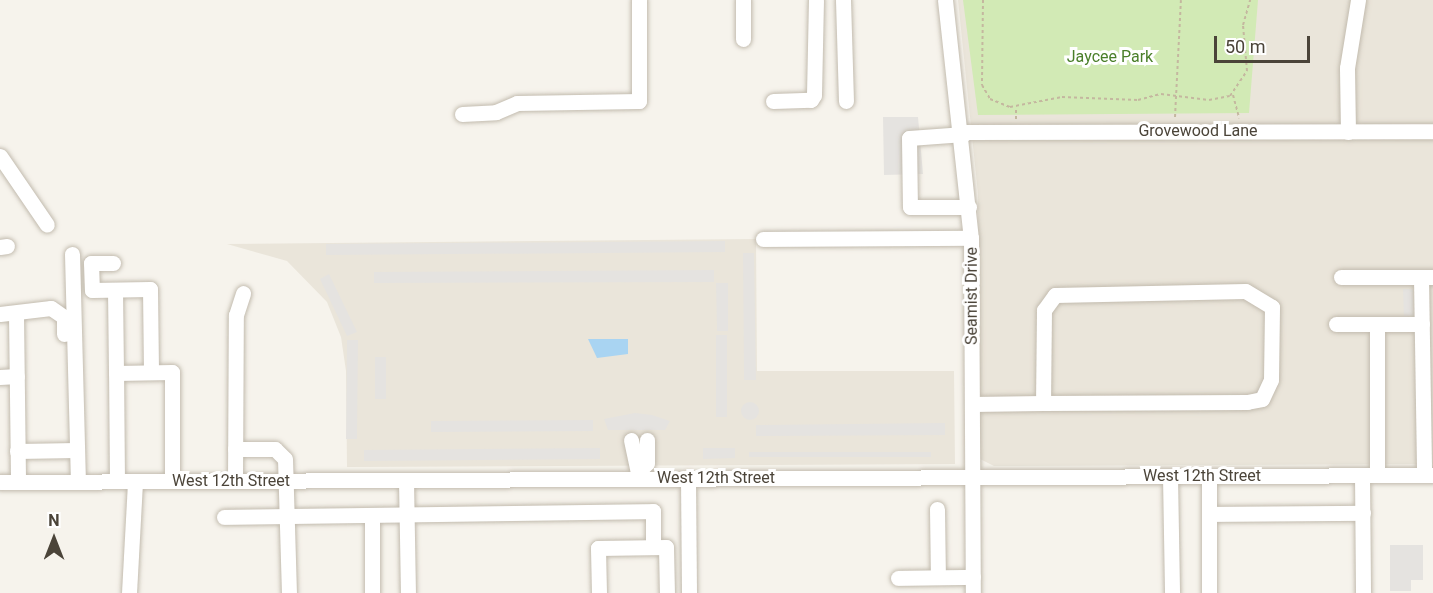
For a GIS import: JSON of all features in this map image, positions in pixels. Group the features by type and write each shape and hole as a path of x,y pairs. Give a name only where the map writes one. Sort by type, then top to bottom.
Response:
{"street":[{"path":"462,114 496,112 517,103 639,100 639,0"},
{"path":"743,0 743,39"},
{"path":"773,101 811,100 814,95 816,0"},
{"path":"843,0 846,100"},
{"name":"Seamist Drive","path":"945,0 964,133 971,238 973,593"},
{"path":"1348,132 1347,68 1358,0"},
{"name":"Grovewood Lane","path":"969,207 910,207 909,138 964,133 1433,130"},
{"path":"0,156 47,225"},
{"path":"763,239 971,238"},
{"path":"72,254 78,482"},
{"path":"113,263 91,263 92,290 150,289 151,372"},
{"path":"1341,277 1427,277 1425,321 1428,366 1428,475"},
{"path":"115,290 117,481"},
{"path":"972,404 1043,403 1262,399 1271,380 1272,307 1245,291 1055,295 1044,310 1043,403"},
{"path":"235,481 236,315 243,293"},
{"path":"18,482 16,314 21,308 51,308 64,317 65,400"},
{"path":"0,314 16,314"},
{"path":"1336,324 1425,321"},
{"path":"1363,593 1363,513 1370,475 1377,324"},
{"path":"116,373 171,372 172,481"},
{"path":"0,377 17,376"},
{"path":"631,440 632,463 639,475 647,463 647,440"},
{"path":"235,449 281,452 288,481 290,593"},
{"path":"17,451 77,450"},
{"name":"West 12th Street","path":"0,483 406,480 639,475 688,478 1428,475"},
{"path":"1170,476 1172,593"},
{"path":"1209,476 1209,593"},
{"path":"688,478 690,593"},
{"path":"406,480 408,593"},
{"path":"129,593 135,481"},
{"path":"937,509 938,577"},
{"path":"224,517 653,511 653,548"},
{"path":"1209,514 1363,513"},
{"path":"372,515 372,593"},
{"path":"599,593 598,548 666,547 667,593"},
{"path":"666,571 689,571"},
{"path":"898,578 973,577"}],"path":[{"path":"983,0 982,85 996,104 1014,107 1062,97 1138,100 1175,94 1203,100 1233,94"},
{"path":"1175,131 1181,0"},
{"path":"1239,131 1233,94 1247,71 1243,25 1250,0"}],"shaded area":[{"path":"958,0 1433,0 1433,464 994,466 980,459 978,194"},
{"path":"883,117 918,117 923,174 884,175"},
{"path":"756,239 757,371 954,371 955,464 347,467 346,371 341,337 327,302 287,261 227,244"},
{"path":"725,241 725,252 326,255 326,244"},
{"path":"743,253 754,253 756,380 744,380"},
{"path":"714,270 714,282 374,283 374,272"},
{"path":"329,274 357,332 347,336 320,279"},
{"path":"716,283 728,283 728,331 717,331"},
{"path":"1403,289 1413,289 1414,319 1404,319"},
{"path":"716,335 727,335 727,417 716,417"},
{"path":"347,340 358,340 357,439 346,439"},
{"path":"375,357 386,357 386,399 375,399"},
{"path":"750,402 756,405 759,411 756,417 750,420 744,417 741,411 744,405"},
{"path":"635,413 652,415 670,421 665,430 608,430 604,419"},
{"path":"593,420 593,431 431,432 431,421"},
{"path":"945,423 945,435 756,436 756,425"},
{"path":"600,448 600,459 364,461 364,450"},
{"path":"703,448 735,448 735,458 703,459"},
{"path":"749,452 931,452 931,457 749,457"},
{"path":"1390,545 1423,545 1423,580 1411,580 1411,591 1390,591"}],"green space":[{"name":"Jaycee Park","path":"963,0 1258,0 1249,113 978,115"}],"water":[{"path":"588,339 628,339 628,354 597,358"}]}
